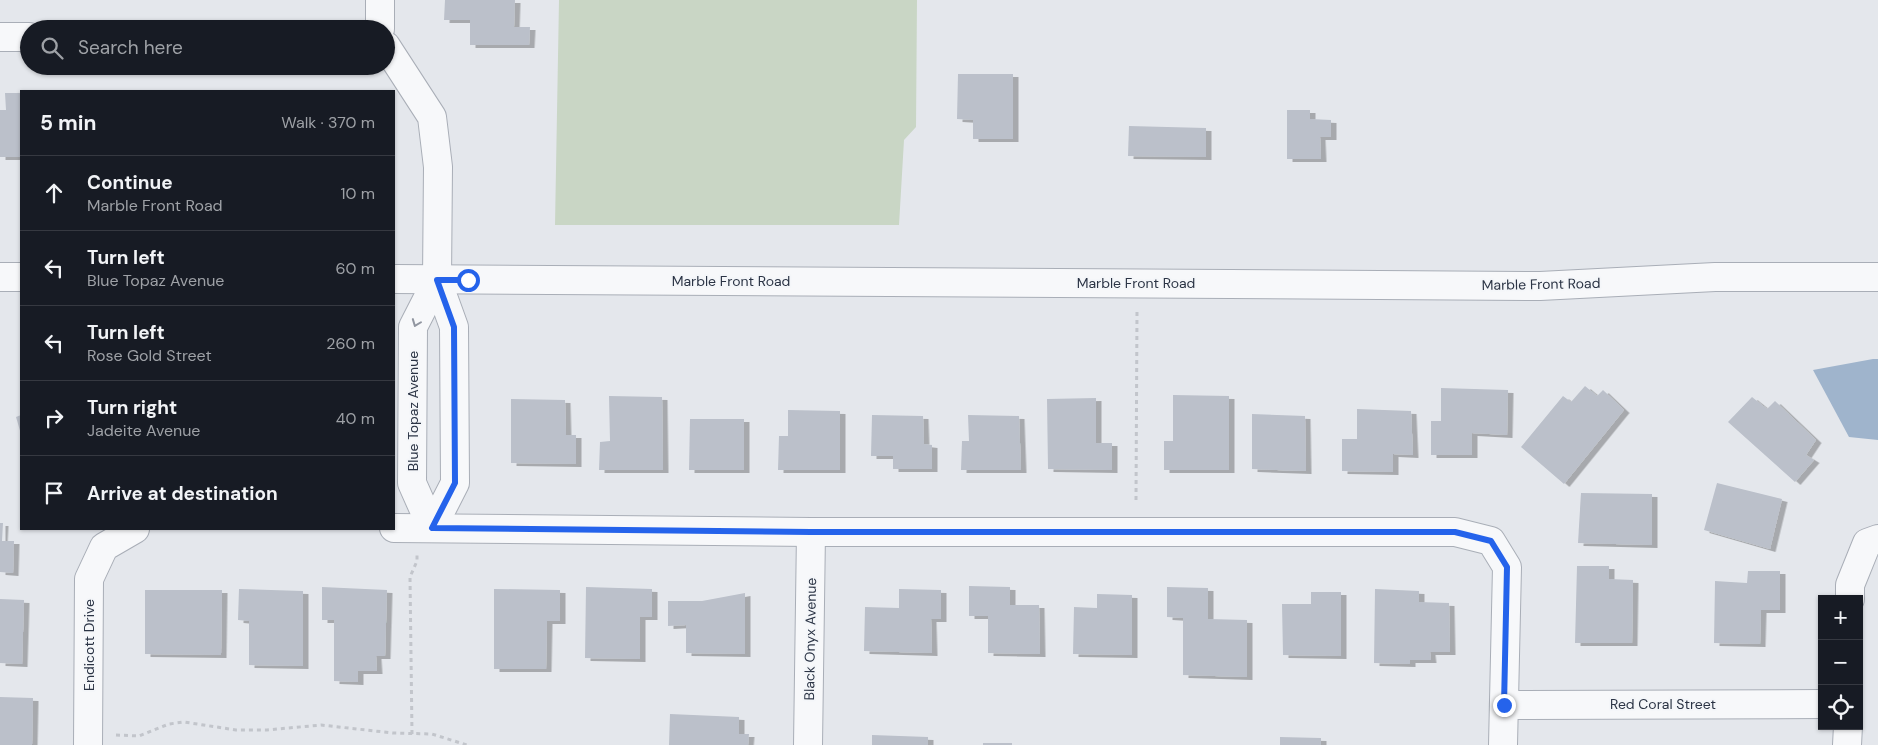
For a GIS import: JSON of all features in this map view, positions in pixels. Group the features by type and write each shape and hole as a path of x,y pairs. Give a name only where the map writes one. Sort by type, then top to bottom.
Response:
{"street":[{"path":"380,0 380,20"},
{"path":"0,38 20,37"},
{"name":"Blue Topaz Avenue","path":"395,60 432,117 438,167 437,280 454,327 455,483 432,528"},
{"path":"0,277 20,277"},
{"name":"Marble Front Road","path":"395,279 1540,286 1715,277 1878,277"},
{"name":"Blue Topaz Avenue","path":"432,528 412,483 413,327 437,280"},
{"path":"395,528 811,532 1455,532 1491,541 1507,567 1503,745"},
{"name":"Endicott Drive","path":"100,740 89,579 104,547 133,530"},
{"name":"Black Onyx Avenue","path":"808,745 811,532"},
{"path":"1850,595 1850,585 1873,541"},
{"name":"Red Coral Street","path":"1504,705 1818,704"},
{"path":"1848,730 1848,745"}],"path":[{"path":"1136,500 1137,309"},
{"path":"412,734 410,577 417,561 417,552"},
{"path":"100,740 139,736 169,724 184,722 236,730 267,730 321,725 412,734 432,734 467,745"}],"green space":[{"path":"559,0 917,0 916,127 904,140 899,225 555,225"}],"water":[{"path":"1878,359 1878,440 1849,437 1813,370"}],"building":[{"path":"445,0 515,0 514,27 530,27 529,45 470,45 470,20 444,20"},
{"path":"958,74 1013,74 1013,139 973,139 973,120 957,119"},
{"path":"5,93 20,93 20,157 0,157 0,110 6,110"},
{"path":"1287,110 1310,110 1310,119 1331,120 1331,137 1320,137 1321,159 1287,159"},
{"path":"1129,126 1206,128 1206,157 1128,156"},
{"path":"1585,386 1597,396 1603,390 1624,410 1564,484 1521,447 1563,396 1571,402"},
{"path":"1441,388 1508,390 1507,435 1472,433 1472,455 1431,455 1431,421 1441,421"},
{"path":"1173,395 1229,396 1229,470 1164,470 1164,441 1173,441"},
{"path":"609,396 662,397 663,470 599,470 600,442 610,441"},
{"path":"1752,397 1767,409 1775,401 1816,440 1806,455 1814,460 1795,482 1728,422"},
{"path":"1096,398 1096,443 1112,443 1112,470 1048,469 1047,399"},
{"path":"511,399 565,400 566,435 576,435 576,464 511,463"},
{"path":"1357,409 1411,411 1413,455 1393,454 1393,472 1342,471 1342,439 1357,439"},
{"path":"788,410 840,411 840,470 778,470 779,436 788,436"},
{"path":"1252,414 1305,416 1306,471 1252,469"},
{"path":"20,415 20,431 16,417"},
{"path":"872,415 923,416 924,444 932,445 932,469 893,469 893,456 871,456"},
{"path":"968,415 1019,416 1021,470 961,470 962,441 969,441"},
{"path":"690,419 744,419 744,470 689,470"},
{"path":"1717,483 1782,499 1770,549 1704,530"},
{"path":"1581,493 1652,494 1652,545 1578,543"},
{"path":"0,523 3,523 2,541 14,541 13,573 0,572"},
{"path":"1577,566 1609,566 1609,579 1633,580 1632,643 1575,643"},
{"path":"1748,571 1780,571 1780,610 1761,610 1760,644 1714,643 1715,581 1747,583"},
{"path":"969,586 1010,587 1010,605 1039,605 1040,654 988,653 988,616 969,616"},
{"path":"322,587 387,590 385,656 376,656 377,671 358,671 358,682 334,681 334,620 322,620"},
{"path":"586,587 652,589 652,617 640,617 640,659 585,658"},
{"path":"1167,587 1208,588 1208,619 1247,620 1247,677 1183,675 1183,618 1167,617"},
{"path":"239,589 303,591 303,666 249,665 249,621 238,620"},
{"path":"494,589 560,590 560,621 547,621 546,669 494,669"},
{"path":"899,589 941,590 941,619 931,619 932,653 864,651 865,607 899,608"},
{"path":"1375,589 1419,591 1419,602 1449,603 1450,652 1430,652 1431,660 1410,660 1410,664 1374,663"},
{"path":"145,590 222,590 221,655 145,654"},
{"path":"1311,592 1341,592 1341,656 1283,655 1282,604 1311,604"},
{"path":"745,593 745,654 686,653 686,625 668,626 668,601 702,601"},
{"path":"1097,594 1132,595 1132,655 1073,654 1074,607 1097,608"},
{"path":"0,599 24,600 22,664 0,663"},
{"path":"0,697 33,698 32,745 0,745"},
{"path":"670,714 739,717 739,734 749,734 748,745 669,745"},
{"path":"872,735 928,737 928,745 872,745"},
{"path":"1280,737 1321,738 1321,745 1280,745"},
{"path":"983,743 1012,743 1012,745 983,745"}],"route":[{"path":"468,280 437,280 454,327 455,483 432,528 811,532 1455,532 1491,541 1507,567 1504,705"}]}
